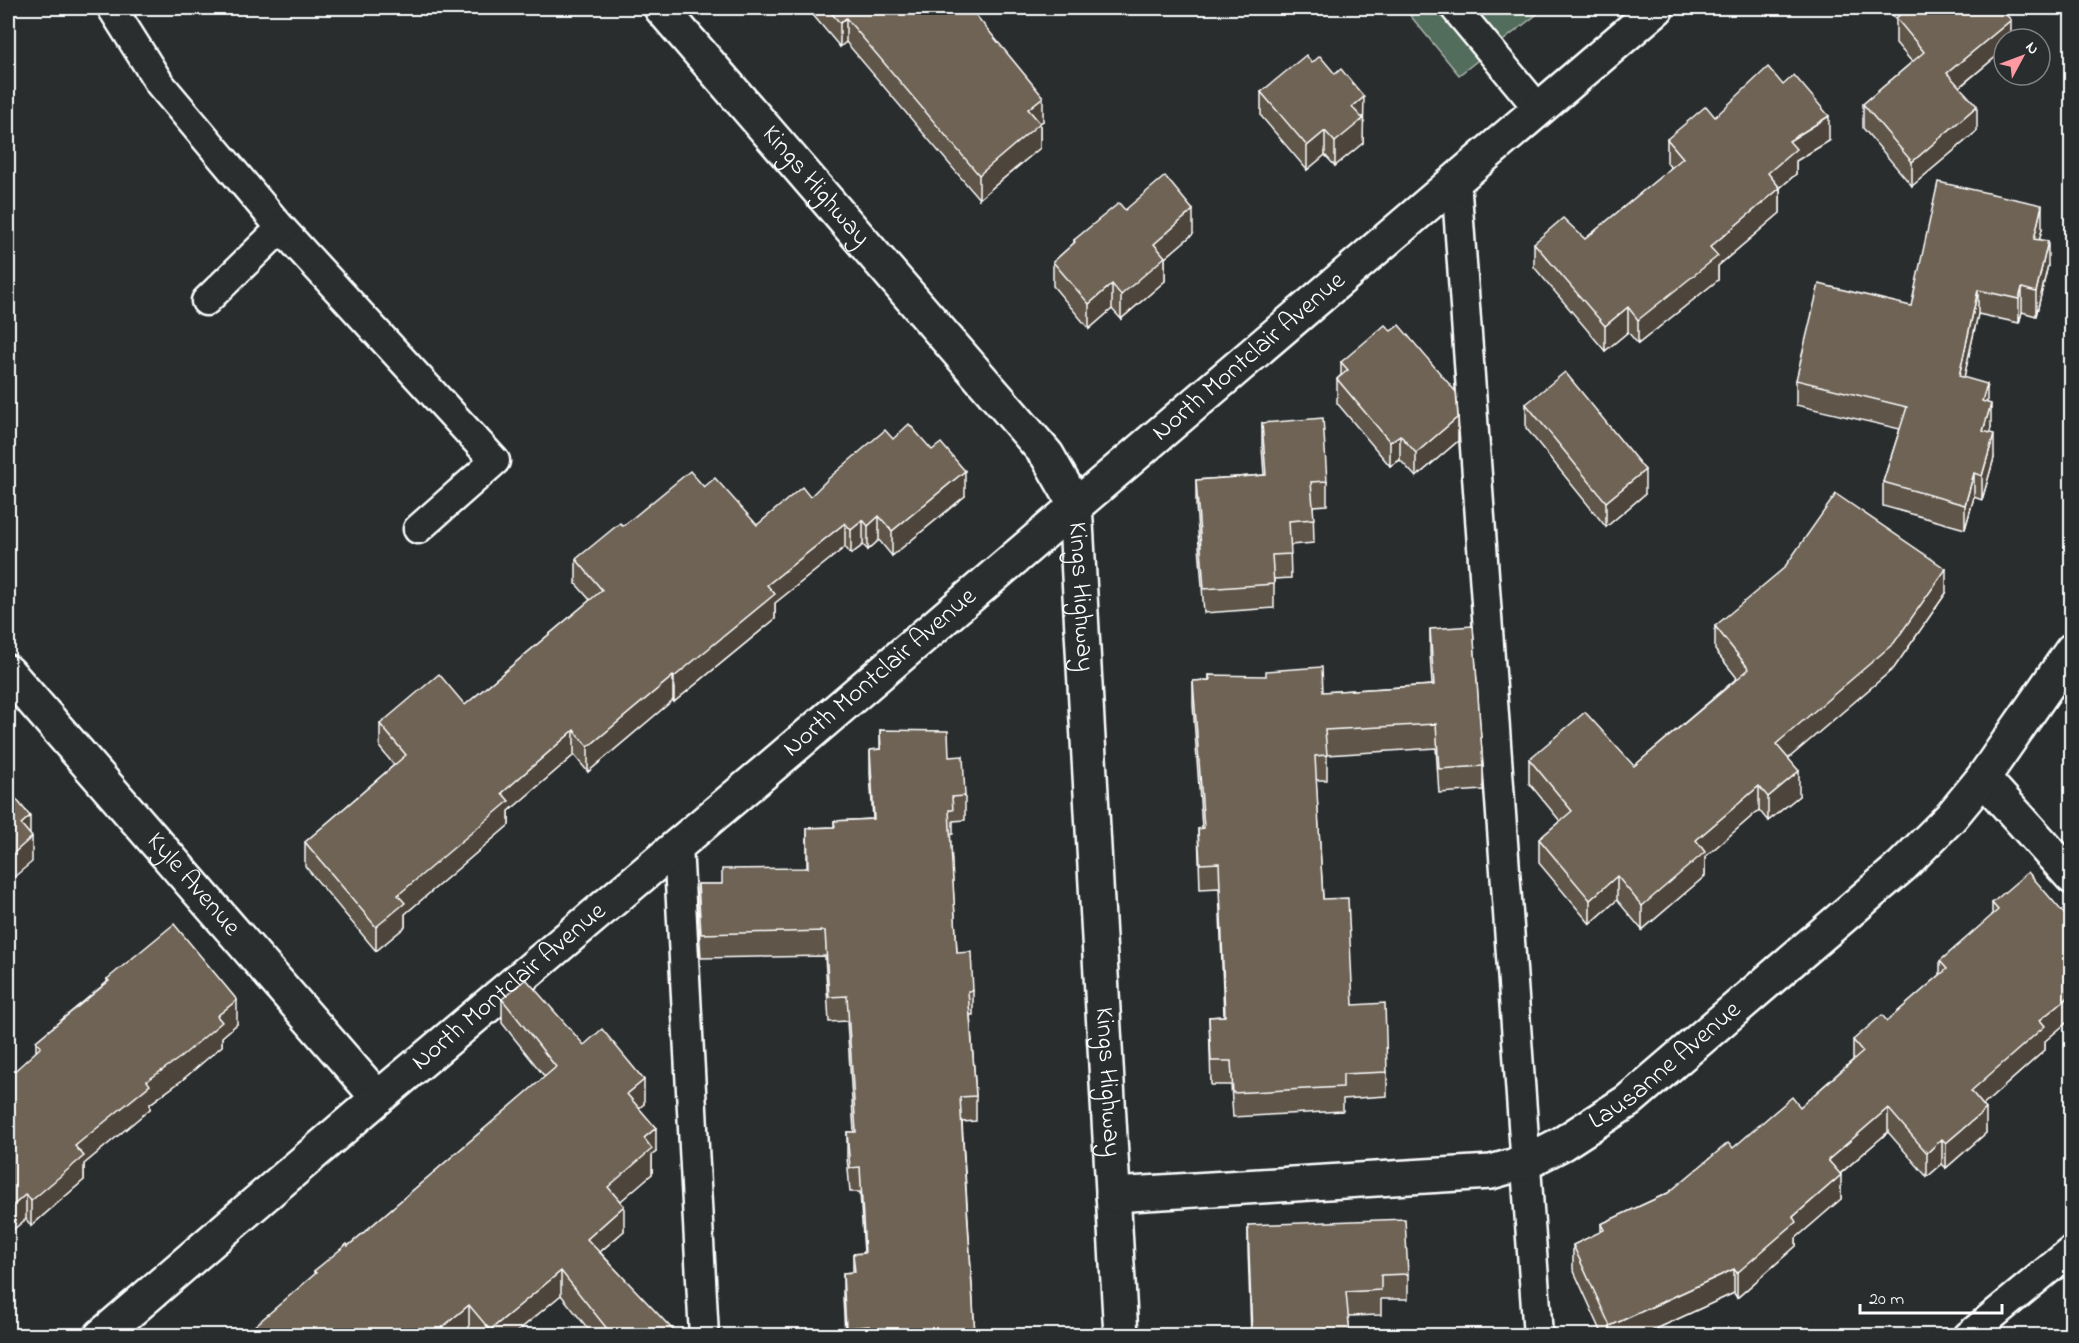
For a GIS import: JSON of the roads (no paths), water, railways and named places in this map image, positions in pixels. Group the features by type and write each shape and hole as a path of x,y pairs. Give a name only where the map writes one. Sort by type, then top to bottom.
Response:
{"street":[{"name":"Kings Highway","path":"661,8 1047,455 1075,504 1121,1335"},
{"name":"North Montclair Avenue","path":"101,1335 1657,8"},
{"name":"Lausanne Avenue","path":"1113,1195 1491,1172 1526,1162 1563,1143 1628,1101 1902,866 1951,817 1983,778 2072,650"},
{"name":"Kyle Avenue","path":"8,672 378,1098"},
{"path":"1983,778 2072,877"}],"lane":[{"path":"112,8 160,84 281,228 495,461 418,529"},
{"path":"1455,8 1538,108"},
{"path":"1456,179 1538,1335"},
{"path":"206,301 281,228"},
{"path":"678,845 704,1335"},
{"path":"1968,1335 2072,1250"}]}
